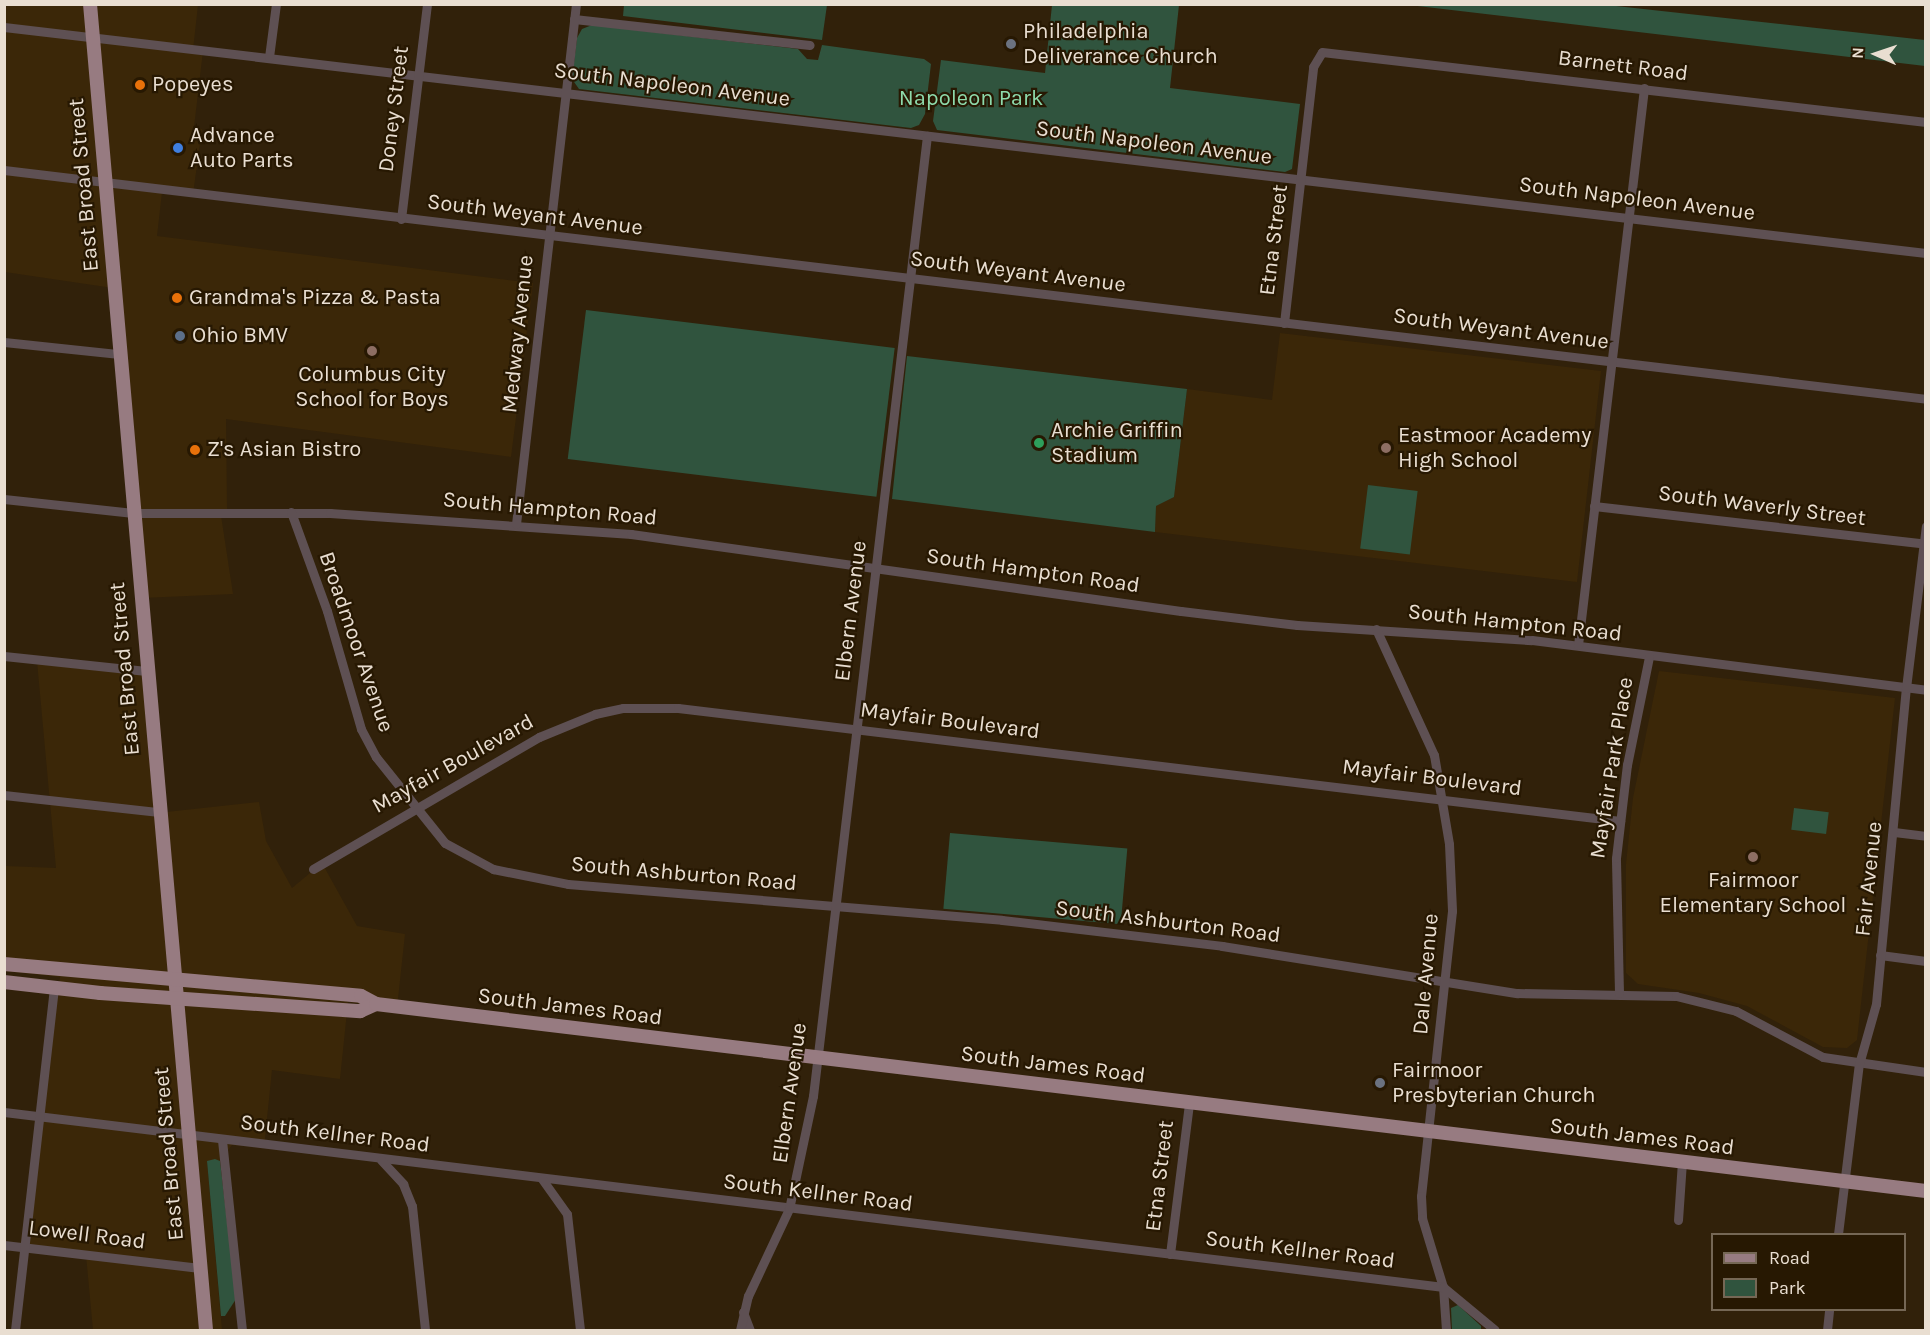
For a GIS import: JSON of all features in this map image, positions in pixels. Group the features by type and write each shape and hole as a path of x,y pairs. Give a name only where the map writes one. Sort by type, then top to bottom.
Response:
{"main road":[{"name":"East Broad Street","path":"90,4 146,671 206,1330"},
{"path":"4,964 361,996 376,1004"},
{"name":"South James Road","path":"4,982 175,998 360,1011 376,1004 1926,1191"}],"street":[{"path":"269,57 276,4"},
{"name":"Doney Street","path":"401,219 427,4"},
{"name":"Medway Avenue","path":"516,524 576,4"},
{"path":"574,19 810,45"},
{"name":"South Napoleon Avenue","path":"4,27 1926,253"},
{"name":"Barnett Road","path":"1317,56 1327,51 1926,122"},
{"name":"Etna Street","path":"1284,323 1317,56"},
{"path":"1578,645 1644,88"},
{"name":"Elbern Avenue","path":"740,1330 743,1312 789,1209 807,1135 927,136"},
{"name":"South Weyant Avenue","path":"4,170 106,184 1926,399"},
{"path":"4,342 119,354"},
{"name":"South Hampton Road","path":"4,499 133,513 291,512 516,524 631,534 1122,604 1297,625 1578,645 1649,657 1926,690"},
{"name":"South Waverly Street","path":"1594,506 1924,544"},
{"name":"Broadmoor Avenue","path":"291,512 327,611 361,729 376,757 414,808"},
{"name":"Fair Avenue","path":"1838,1233 1859,1064 1876,1004 1894,832 1905,688 1926,526"},
{"name":"Dale Avenue","path":"1376,629 1423,723 1444,799 1452,888 1445,981 1421,1173 1422,1218 1443,1287 1446,1330"},
{"path":"4,656 146,671"},
{"name":"Mayfair Park Place","path":"1619,993 1615,909 1620,820 1649,657"},
{"name":"Mayfair Boulevard","path":"312,869 539,737 595,714 623,708 678,708 1620,820"},
{"path":"4,795 159,812"},
{"name":"South Ashburton Road","path":"414,808 457,852 510,874 568,884 834,906 1222,946 1540,994 1619,993 1676,996 1724,1007 1766,1024 1806,1050 1859,1064 1926,1072"},
{"path":"1894,832 1926,836"},
{"path":"1880,956 1926,961"},
{"path":"15,1330 54,988"},
{"name":"Etna Street","path":"1170,1254 1190,1103"},
{"name":"South Kellner Road","path":"4,1112 381,1160 1443,1287"},
{"path":"222,1140 242,1330"},
{"path":"381,1160 403,1184 412,1206 425,1330"},
{"path":"1678,1220 1682,1162"},
{"path":"542,1179 567,1214 580,1330"},
{"name":"Lowell Road","path":"4,1245 200,1268"},
{"path":"1443,1287 1495,1330"},
{"path":"1827,1330 1829,1311"},
{"path":"743,1312 750,1330"}],"shaded area":[{"path":"5,5 198,5 193,50 203,51 194,127 202,129 193,194 162,192 157,236 533,283 511,457 226,419 227,509 220,509 233,594 142,598 113,288 5,272"},
{"name":"Eastmoor Academy High School","path":"1280,333 1601,371 1577,582 1155,532 1156,506 1174,497 1187,389 1272,400"},
{"path":"37,661 148,671 157,813 259,802 266,841 292,888 322,863 357,926 405,934 397,1008 348,1002 340,1079 272,1070 264,1148 232,1145 220,1161 207,1161 222,1330 93,1330 86,1255 20,1246 60,977 5,971 6,866 56,868"},
{"name":"Fairmoor Elementary School","path":"1659,671 1895,698 1857,1040 1847,1048 1823,1047 1747,1006 1699,993 1638,984 1626,973 1626,864 1633,798"}],"green space":[{"path":"624,4 827,5 822,40 623,16"},
{"name":"Napoleon Park","path":"1052,5 1179,5 1170,88 1300,104 1292,169 1285,172 937,130 933,121 941,60 1045,73"},
{"path":"1409,5 1607,5 1925,40 1925,66"},
{"name":"Napoleon Park","path":"592,25 798,49 807,59 818,60 822,45 924,59 931,64 925,114 919,125 911,128 579,89 572,79 577,38 582,29"},
{"path":"586,310 895,348 876,497 568,459"},
{"name":"Archie Griffin Stadium","path":"907,356 1187,389 1174,497 1156,506 1155,532 892,499"},
{"path":"1368,485 1418,491 1410,555 1360,549"},
{"path":"1794,808 1829,812 1826,834 1791,830"},
{"path":"950,833 1127,849 1121,924 943,909"},
{"path":"215,1159 220,1161 236,1299 225,1316 221,1316 207,1161"},
{"path":"1458,1305 1481,1326 1481,1329 1452,1330 1451,1308"}],"place":[{"name":"Philadelphia Deliverance Church","path":"1011,44"},
{"name":"Popeyes","path":"140,85"},
{"name":"Advance Auto Parts","path":"178,148"},
{"name":"Grandma's Pizza & Pasta","path":"177,298"},
{"name":"Ohio BMV","path":"180,336"},
{"name":"Columbus City School for Boys","path":"372,351"},
{"name":"Archie Griffin Stadium","path":"1039,443"},
{"name":"Eastmoor Academy High School","path":"1386,448"},
{"name":"Z's Asian Bistro","path":"195,450"},
{"name":"Fairmoor Elementary School","path":"1753,857"},
{"name":"Fairmoor Presbyterian Church","path":"1380,1083"}]}
